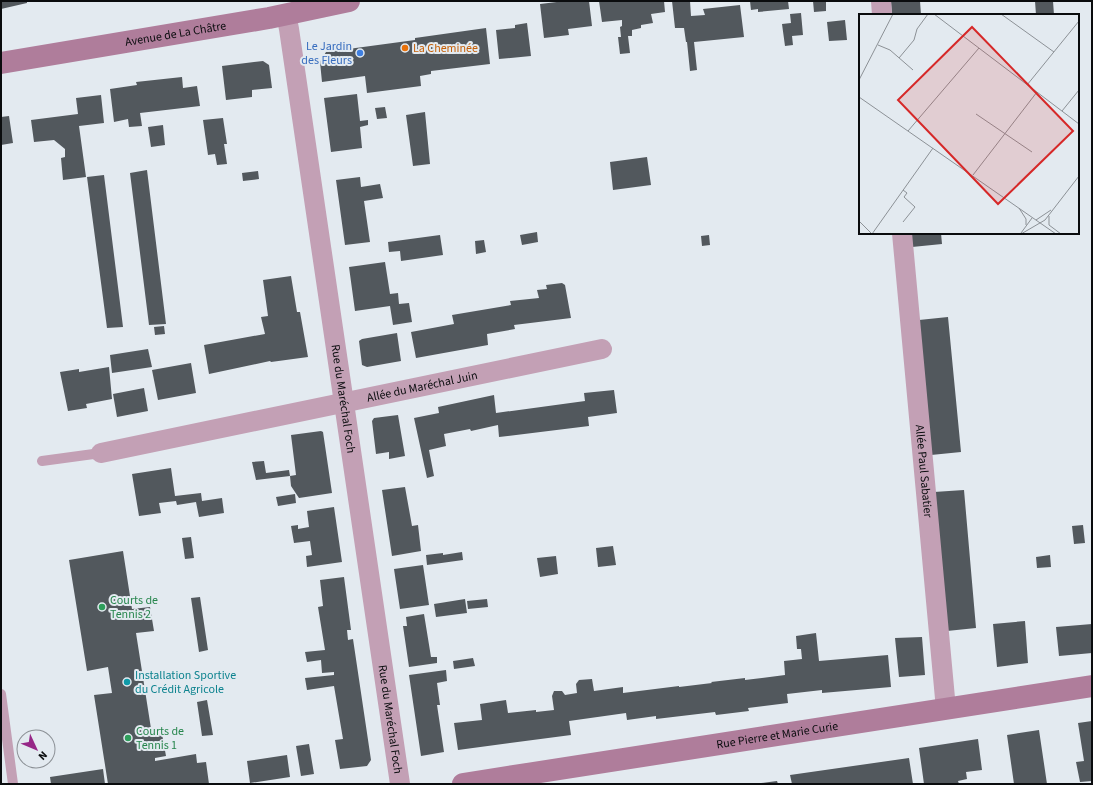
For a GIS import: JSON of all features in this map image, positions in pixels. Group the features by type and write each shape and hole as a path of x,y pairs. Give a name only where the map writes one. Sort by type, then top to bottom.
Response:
{"street":[{"name":"Avenue de La Châtre","path":"1,63 286,14 349,1"},
{"path":"881,1 882,14"},
{"name":"Rue du Maréchal Foch","path":"286,14 400,784"},
{"name":"Allée Paul Sabatier","path":"902,234 946,709"},
{"name":"Allée du Maréchal Juin","path":"101,453 344,404 602,349"},
{"name":"Rue Pierre et Marie Curie","path":"462,784 491,782 1092,686"}],"lane":[{"path":"42,461 101,453"},
{"path":"1,694 13,784"}],"building":[{"path":"1,1 27,1 27,3 1,9"},
{"path":"565,1 589,1 592,26 568,29 569,35 544,38 540,4"},
{"path":"599,1 664,1 665,12 651,14 653,23 641,25 641,28 632,30 632,36 628,36 630,53 620,54 618,37 621,37 620,27 622,26 622,20 602,22"},
{"path":"672,1 690,1 691,16 705,15 703,9 740,5 744,37 694,42 697,70 690,71 684,28 675,28"},
{"path":"750,1 788,1 789,9 758,12 758,9 751,10"},
{"path":"813,1 826,1 826,11 814,12"},
{"path":"891,1 920,1 921,14 892,14"},
{"path":"1035,1 1053,1 1054,14 1036,14"},
{"path":"801,13 803,35 792,36 793,45 785,46 782,24 791,23 790,14"},
{"path":"845,20 847,40 829,41 827,22"},
{"path":"527,23 531,56 499,59 496,30 515,28 515,25"},
{"path":"486,28 490,64 431,71 431,74 420,76 421,86 367,93 365,76 322,82 320,62 326,52 415,40 415,38"},
{"path":"263,61 269,65 272,88 252,90 252,97 226,100 222,66"},
{"path":"182,77 183,88 197,86 200,106 140,113 142,126 129,127 128,119 114,122 110,89 137,85 136,82"},
{"path":"357,94 360,121 368,120 368,125 360,127 362,148 331,152 324,98"},
{"path":"101,95 104,123 79,126 86,177 63,180 61,158 65,157 65,149 54,140 34,142 31,120 78,114 76,98"},
{"path":"385,107 387,118 377,119 375,108"},
{"path":"425,112 430,164 413,166 406,115"},
{"path":"9,116 13,143 1,145 1,117"},
{"path":"223,118 227,144 224,144 227,164 217,165 215,154 208,155 203,120"},
{"path":"163,125 165,145 151,147 148,127"},
{"path":"647,157 651,185 613,190 610,162"},
{"path":"147,170 166,324 149,325 130,173"},
{"path":"258,171 259,179 243,181 242,173"},
{"path":"104,175 123,327 107,328 87,177"},
{"path":"360,177 361,187 380,184 383,198 364,201 370,242 345,245 336,180"},
{"path":"537,232 538,242 522,245 520,235"},
{"path":"911,234 941,234 942,244 912,247"},
{"path":"440,235 443,255 401,261 400,251 389,252 388,242"},
{"path":"709,235 710,245 702,246 701,236"},
{"path":"484,240 486,252 476,254 475,241"},
{"path":"385,262 390,294 398,293 399,304 409,303 412,322 393,325 390,306 355,311 349,267"},
{"path":"291,276 297,312 300,312 308,357 270,361 209,374 204,345 265,334 261,317 268,316 263,280"},
{"path":"562,283 565,285 571,318 514,325 515,329 487,334 488,345 416,358 411,332 454,324 452,315 511,305 510,301 539,298 537,290 547,289 546,285"},
{"path":"948,317 961,452 931,455 919,320"},
{"path":"164,326 165,334 155,335 154,327"},
{"path":"397,333 401,361 367,367 362,365 359,341 362,339"},
{"path":"148,349 152,367 112,373 110,355"},
{"path":"191,363 196,393 158,400 152,370"},
{"path":"109,367 112,399 86,404 87,408 68,411 60,372 79,369 79,372"},
{"path":"144,388 148,411 117,417 113,394"},
{"path":"614,390 617,413 588,417 589,426 499,437 498,425 471,431 470,429 444,434 446,446 429,450 434,476 427,478 414,418 439,413 438,407 494,395 496,413 585,401 584,393"},
{"path":"398,415 405,456 389,459 389,452 376,454 372,421 374,418"},
{"path":"323,432 332,493 299,498 291,486 290,476 296,475 291,435"},
{"path":"264,461 266,473 289,470 290,476 256,480 252,462"},
{"path":"171,468 175,496 201,493 202,501 222,498 224,513 199,517 196,502 177,505 176,501 159,503 161,513 139,516 132,474"},
{"path":"405,487 412,526 418,525 421,551 392,556 382,490"},
{"path":"964,490 976,628 947,631 934,492"},
{"path":"295,494 296,503 278,506 276,497"},
{"path":"334,507 342,562 307,567 306,556 312,555 310,541 294,543 291,526 298,525 298,529 309,527 307,511"},
{"path":"1083,525 1085,543 1074,544 1072,526"},
{"path":"191,537 194,558 185,559 182,538"},
{"path":"613,546 616,565 598,567 596,548"},
{"name":"Installation Sportive du Crédit Agricole","path":"123,551 132,609 150,607 154,631 136,633 152,735 162,734 166,756 155,758 155,761 196,754 197,763 206,762 209,784 108,784 94,695 112,693 108,667 87,671 69,560"},
{"path":"462,552 463,560 427,565 426,555 443,553 443,555"},
{"path":"1050,555 1051,567 1037,568 1036,557"},
{"path":"556,556 558,574 540,577 537,558"},
{"path":"423,565 429,605 400,609 394,569"},
{"path":"344,577 351,630 347,630 348,640 353,639 371,760 367,766 340,769 335,740 343,739 334,686 307,690 305,678 334,675 334,672 322,673 321,660 307,662 305,652 325,650 318,607 323,606 320,580"},
{"path":"200,597 208,650 199,652 191,598"},
{"path":"465,599 467,613 436,617 434,604"},
{"path":"487,599 488,607 468,609 467,601"},
{"path":"424,614 431,657 437,657 437,663 409,667 403,626 407,626 406,617"},
{"path":"1025,621 1028,663 997,667 993,624"},
{"path":"1092,624 1092,653 1059,656 1056,627"},
{"path":"816,633 819,661 888,655 891,687 822,693 822,690 787,694 788,703 748,708 749,711 716,715 715,712 656,719 656,716 627,720 626,713 569,721 571,735 458,750 454,723 482,720 480,704 506,700 508,713 554,710 552,696 554,691 562,691 565,695 577,693 576,684 579,680 592,679 594,691 623,687 623,693 745,678 745,680 785,675 784,661 802,659 801,649 797,649 796,636"},
{"path":"922,637 925,675 899,677 895,638"},
{"path":"473,658 475,666 454,669 453,661"},
{"path":"446,670 447,681 437,683 440,705 437,705 444,752 421,756 409,675"},
{"path":"207,700 213,735 202,736 197,702"},
{"path":"1092,721 1092,781 1080,782 1076,762 1084,761 1078,723"},
{"path":"1039,730 1047,784 1014,784 1007,735"},
{"path":"978,739 982,770 966,772 967,779 958,781 959,784 924,784 919,748"},
{"path":"309,744 314,774 301,776 296,746"},
{"path":"287,755 290,777 250,783 247,761"},
{"path":"909,758 913,784 792,784 790,775"},
{"path":"103,769 105,784 51,784 50,777"},
{"path":"777,781 778,784 761,784 761,783"}],"place":[{"name":"La Cheminée","path":"405,48"},
{"name":"Le Jardin des Fleurs","path":"360,53"},
{"name":"Courts de Tennis 2","path":"102,607"},
{"name":"Installation Sportive du Crédit Agricole","path":"127,682"},
{"name":"Courts de Tennis 1","path":"128,738"}]}
